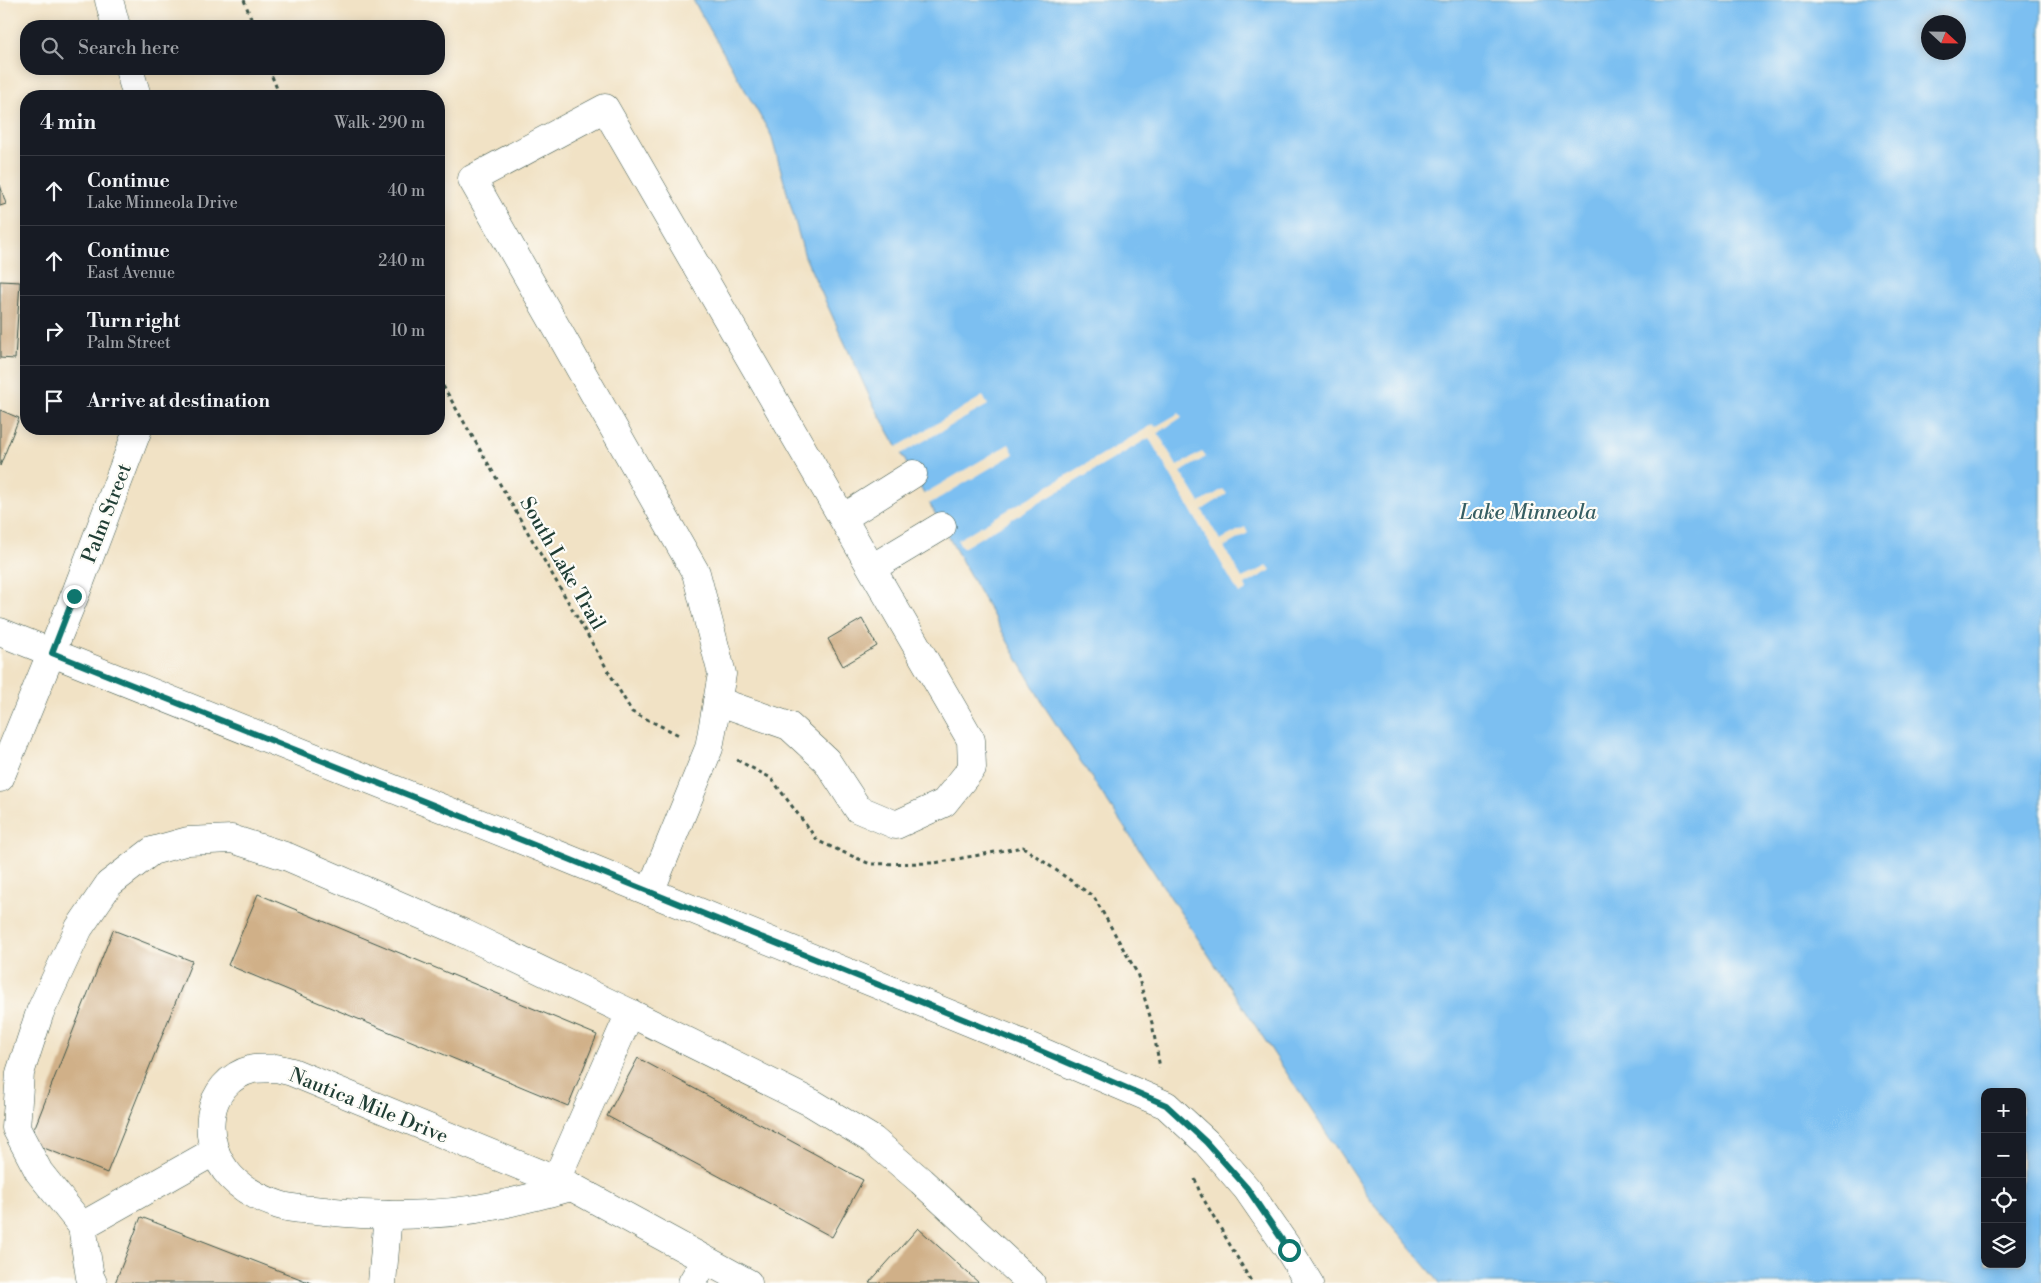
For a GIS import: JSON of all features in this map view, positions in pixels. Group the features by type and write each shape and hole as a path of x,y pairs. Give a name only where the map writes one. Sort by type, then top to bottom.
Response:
{"street":[{"path":"109,0 114,20"},
{"path":"131,75 135,90"},
{"path":"650,892 709,748 717,701 722,674 696,573 472,179 605,108 972,740 972,768 944,803 896,824 858,809 826,760 789,726 717,701"},
{"name":"Palm Street","path":"0,778 52,653 136,435"},
{"path":"842,518 913,474"},
{"path":"872,568 942,526"},
{"path":"0,632 650,892 1022,1043 1166,1105 1206,1142 1247,1188 1309,1283"},
{"path":"93,1283 90,1277 82,1226 38,1172 16,1128 20,1073 40,1012 79,928 109,884 152,851 188,841 232,838 288,858 463,933 812,1103 873,1140 1031,1283"},
{"path":"564,1184 630,1013"},
{"name":"Nautica Mile Drive","path":"564,1184 497,1205 434,1214 360,1215 282,1206 252,1194 222,1165 210,1139 210,1118 217,1098 232,1080 253,1069 276,1068 301,1076 564,1184 748,1283"},
{"path":"82,1226 214,1151"},
{"path":"382,1283 388,1214"},
{"path":"692,1283 705,1260"}],"path":[{"path":"244,0 252,20"},
{"path":"271,75 278,90"},
{"name":"South Lake Trail","path":"445,389 632,712 685,738"},
{"path":"728,756 771,778 818,841 870,864 935,863 1023,847 1094,897 1137,973 1152,1024 1166,1105"},
{"path":"1193,1175 1200,1193 1252,1283"}],"water":[{"name":"Lake Minneola","path":"693,0 2041,0 2041,1283 1440,1283 1372,1202 1046,709 873,404 805,257 771,135"}],"pier":[{"path":"983,396 988,405 899,455 895,448"},
{"path":"1179,413 1182,417 1158,433 1177,466 1202,452 1206,457 1181,472 1200,503 1223,489 1227,494 1202,510 1220,540 1245,527 1248,533 1224,547 1242,578 1268,566 1271,570 1245,585 1247,590 1239,594 1149,438 963,548 957,540 1154,424 1155,427"},
{"path":"1009,444 1014,454 929,504 922,495"}],"building":[{"path":"0,185 6,204 0,206"},
{"path":"0,281 20,282 15,359 0,358"},
{"path":"0,410 19,418 0,466"},
{"path":"862,619 877,646 843,666 828,639"},
{"path":"258,894 597,1035 568,1106 228,965"},
{"path":"113,930 192,961 107,1173 29,1142"},
{"path":"638,1058 863,1180 832,1237 607,1116"},
{"path":"141,1217 311,1283 115,1283"},
{"path":"918,1228 979,1283 869,1283"}],"route":[{"path":"74,596 52,653 559,855 1022,1043 1166,1105 1206,1142 1247,1188 1289,1250"}]}
